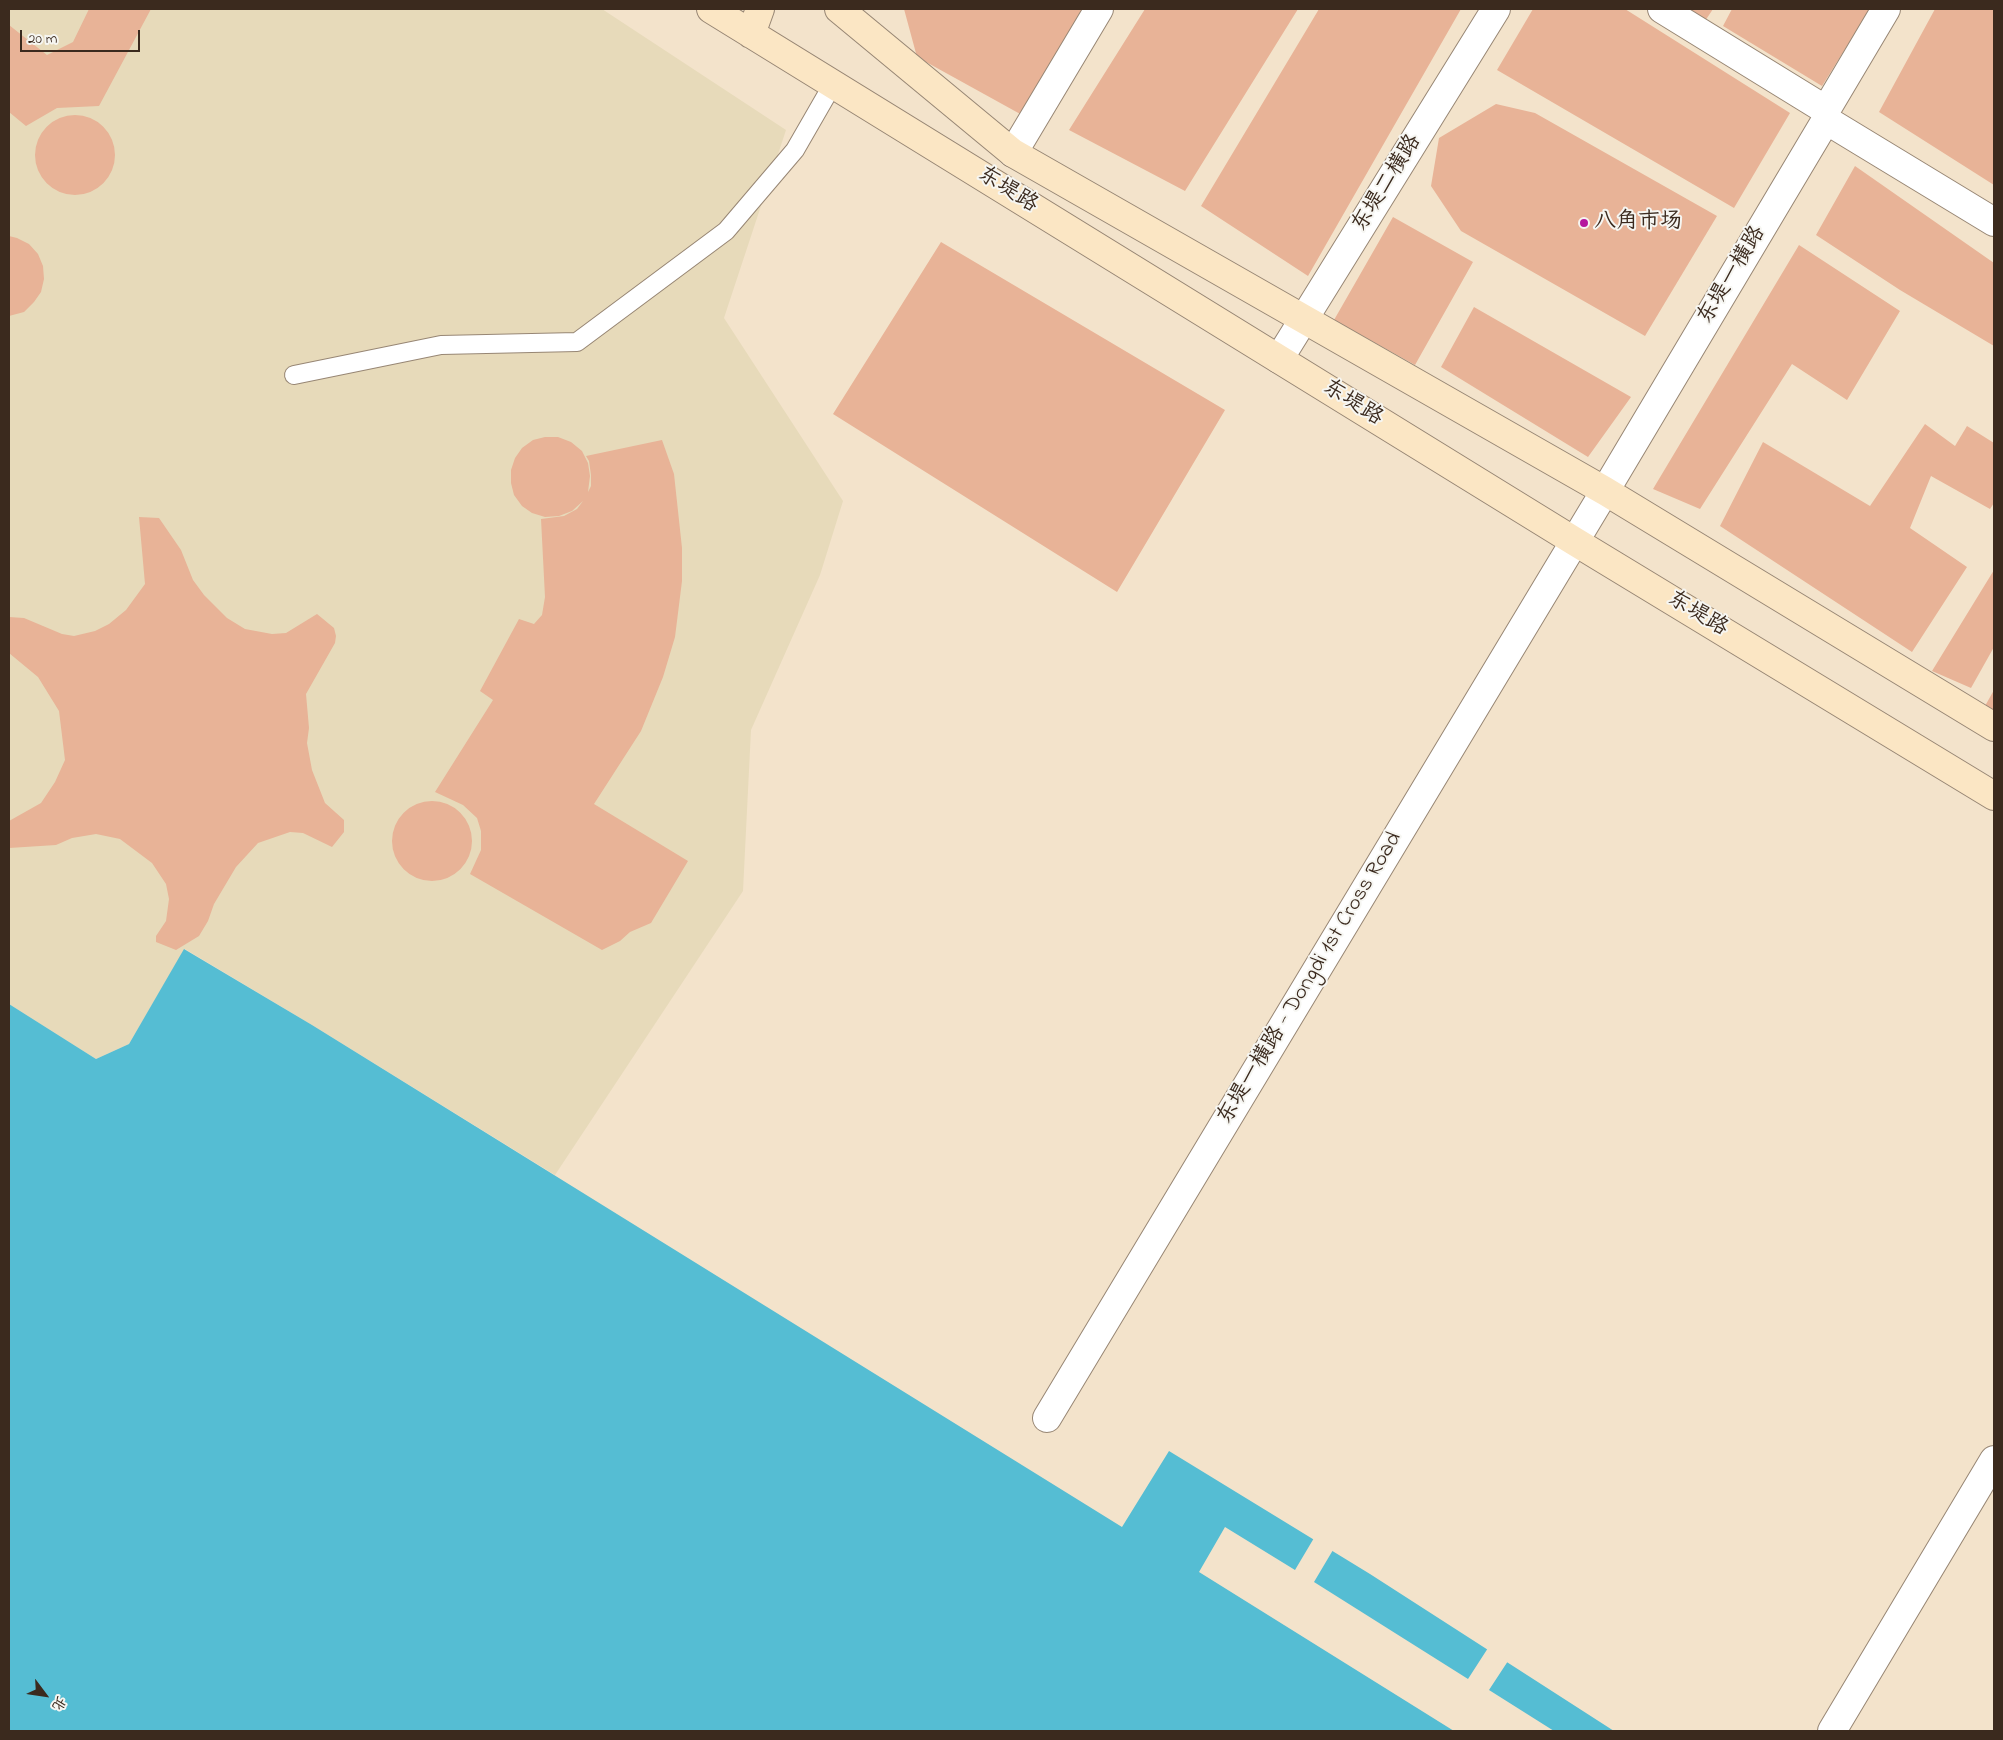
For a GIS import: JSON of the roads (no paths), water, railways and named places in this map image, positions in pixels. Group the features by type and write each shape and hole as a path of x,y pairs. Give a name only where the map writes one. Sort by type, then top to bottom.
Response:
{"main road":[{"name":"东堤路","path":"711,9 755,21 833,84 1574,541 1994,796"},
{"name":"东堤路","path":"839,9 1013,153 1605,491 1994,727"}],"street":[{"path":"1013,153 1099,9"},
{"name":"东堤二横路","path":"1279,359 1305,320 1496,9"},
{"path":"1662,9 1994,222"},
{"name":"东堤一横路","path":"1574,541 1826,115 1886,9"},
{"name":"东堤一横路 - Dongdi 1st Cross Road","path":"1047,1418 1574,541"},
{"path":"1832,1731 1994,1460"}],"lane":[{"path":"294,374 441,345 577,342 726,231 796,150 833,84"}],"water":[{"path":"184,949 312,1025 1122,1527 1169,1451 1370,1574 1614,1731 9,1731 9,1004 96,1059 129,1044"}],"place":[{"name":"八角市场","path":"1584,223"}]}
